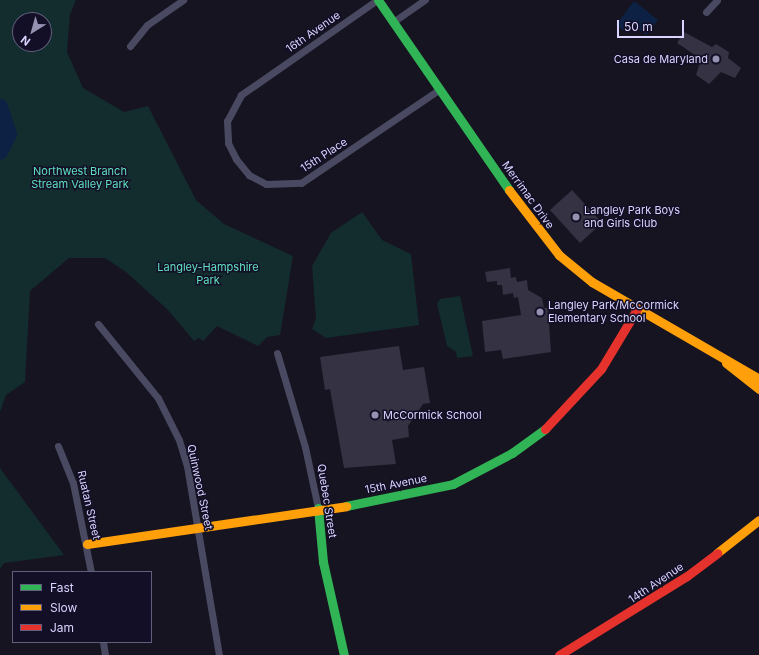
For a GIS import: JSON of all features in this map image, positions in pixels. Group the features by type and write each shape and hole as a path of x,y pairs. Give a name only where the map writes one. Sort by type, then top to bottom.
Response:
{"street":[{"path":"130,46 147,25 183,0"},
{"name":"Merrimac Drive","path":"378,0 549,244 592,282 759,379"},
{"name":"16th Avenue","path":"261,81 378,0"},
{"path":"393,22 425,0"},
{"path":"706,12 717,0"},
{"name":"15th Place","path":"261,81 235,102 227,121 228,142 249,175 276,186 308,180 440,89"},
{"name":"15th Avenue","path":"87,544 318,508 373,502 452,484 512,453 549,426 584,391 637,309"},
{"name":"Quinwood Street","path":"98,324 139,372 173,427 187,466 219,655"},
{"name":"Merrimac Drive","path":"710,350 759,389"},
{"name":"Quebec Street","path":"277,354 305,447 318,508 326,576 344,655"},
{"name":"Ruatan Street","path":"58,446 68,466 87,544 91,571"},
{"name":"14th Avenue","path":"559,655 681,581 759,520"},
{"path":"103,643 105,655"}],"green space":[{"name":"Northwest Branch Stream Valley Park","path":"0,0 76,0 70,14 67,52 83,88 124,112 148,106 196,200 224,224 293,256 280,335 267,337 258,346 217,326 203,341 199,338 194,341 168,310 126,272 105,258 69,258 30,291 25,382 6,395 0,412"},
{"path":"362,212 382,240 411,254 419,325 326,338 312,329 316,319 312,266 331,233"},
{"path":"460,296 473,356 457,358 456,352 447,346 437,304 440,299"},
{"path":"0,468 64,555 4,563 0,569"}],"water":[{"path":"634,1 658,20 646,35 632,24 625,32 616,25"}],"building":[{"name":"Casa de Maryland","path":"684,32 712,47 716,44 729,52 728,58 741,68 735,78 721,72 709,84 696,75 701,59 677,43"},
{"name":"Langley Park Boys and Girls Club","path":"572,190 602,223 580,243 550,210"},
{"name":"Langley Park/McCormick Elementary School","path":"510,268 511,278 516,277 517,282 527,280 528,290 542,298 544,308 548,308 551,352 503,359 501,350 485,352 482,321 521,315 518,297 514,298 513,293 503,295 502,285 497,285 497,281 487,282 485,272"},
{"name":"McCormick School","path":"399,346 403,370 424,367 430,403 423,404 408,426 409,437 392,440 396,464 344,468 330,389 325,390 320,357"}],"waterway":[{"path":"0,107 9,134 0,152"}],"traffic: fast":[{"path":"378,0 509,190"},
{"path":"346,506 453,484 512,453 545,429"},
{"path":"318,508 323,562 344,655"}],"traffic: slow":[{"path":"509,190 559,255 592,282 759,379"},
{"path":"726,363 759,389"},
{"path":"87,544 346,506"},
{"path":"717,553 759,520"}],"traffic: jam":[{"path":"545,429 601,369 637,309"},
{"path":"559,655 687,576 717,553"}],"place":[{"name":"Casa de Maryland","path":"716,59"},
{"name":"Langley Park Boys and Girls Club","path":"576,217"},
{"name":"Langley Park/McCormick Elementary School","path":"540,312"},
{"name":"McCormick School","path":"375,415"}],"park label":[{"name":"Langley-Hampshire Park","path":"208,274"}]}
